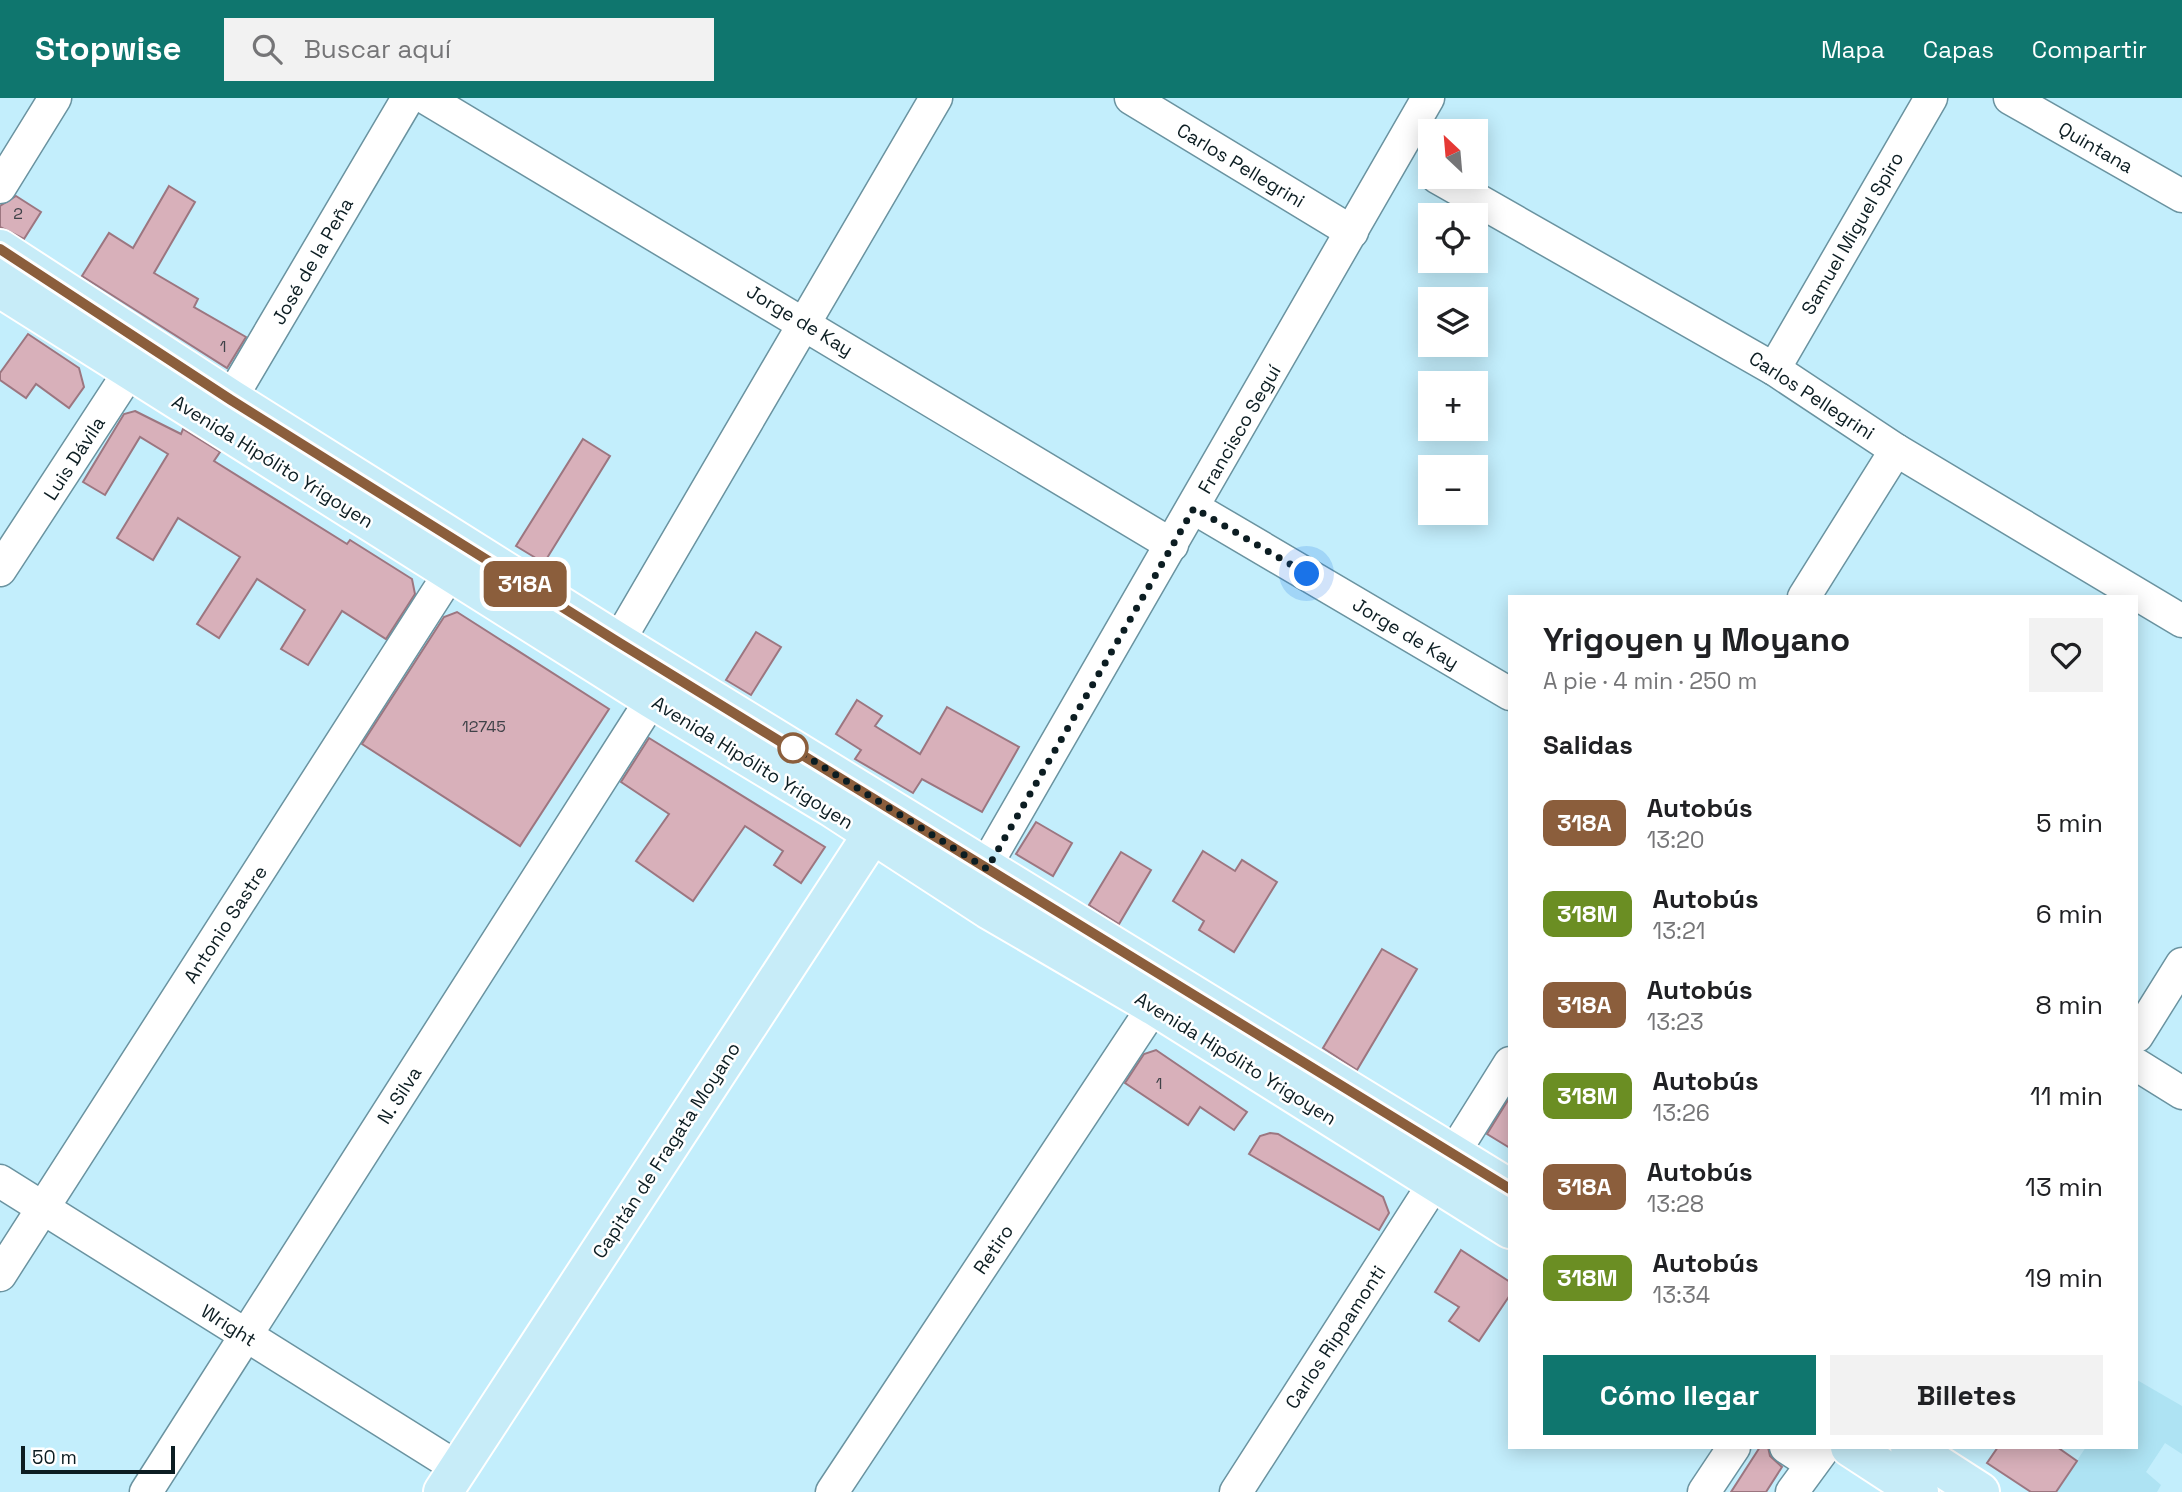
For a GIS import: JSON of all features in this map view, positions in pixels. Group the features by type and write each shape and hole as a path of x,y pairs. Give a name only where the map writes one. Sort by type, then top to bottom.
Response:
{"main road":[{"name":"Avenida Hipólito Yrigoyen","path":"0,250 140,357 223,412 450,573 831,807 881,821"},
{"name":"Avenida Hipólito Yrigoyen","path":"0,288 140,357"},
{"name":"Avenida Hipólito Yrigoyen","path":"223,412 618,642 881,821 1444,1168 1508,1228"},
{"name":"Capitán de Fragata Moyano","path":"450,1480 881,821"},
{"name":"Avenida Hipólito Yrigoyen","path":"977,882 1154,1006 1444,1168 1508,1188"},
{"path":"1913,1449 1980,1492"},
{"path":"1868,1452 1919,1492"}],"street":[{"path":"0,187 55,98"},
{"name":"José de la Peña","path":"223,412 408,98"},
{"name":"Jorge de Kay","path":"426,98 1172,545"},
{"path":"618,642 936,98"},
{"name":"Carlos Pellegrini","path":"1131,98 1352,232"},
{"name":"Francisco Seguí","path":"977,882 1429,98"},
{"name":"Samuel Miguel Spiro","path":"1774,369 1931,98"},
{"name":"Quintana","path":"2010,98 2182,196"},
{"path":"1396,154 1418,166"},
{"name":"Carlos Pellegrini","path":"1458,189 1774,369 1896,450 2182,621"},
{"name":"Luis Dávila","path":"0,570 140,357"},
{"path":"1805,595 1896,450"},
{"name":"Jorge de Kay","path":"1194,508 1508,693"},
{"name":"Antonio Sastre","path":"0,1275 450,573"},
{"name":"N. Silva","path":"146,1492 652,699"},
{"path":"2138,1034 2182,964"},
{"name":"Retiro","path":"832,1492 1154,1006"},
{"path":"1444,1168 1508,1066"},
{"path":"2138,1066 2182,1093"},
{"name":"Carlos Rippamonti","path":"1236,1492 1444,1168"},
{"name":"Wright","path":"0,1181 245,1335 450,1480"},
{"path":"1704,1492 1733,1449"},
{"path":"1792,1492 1818,1456 1793,1449"}],"shaded area":[{"path":"2138,1381 2182,1406 2182,1454 2165,1443 2146,1472 2161,1485 2157,1492 2056,1492 2085,1449 2138,1449"}],"building":[{"path":"169,186 195,202 154,273 198,299 194,307 246,337 227,368 82,276 109,233 133,248"},
{"path":"16,196 41,212 24,239 0,227 0,206"},
{"path":"28,334 79,368 84,387 69,408 36,384 26,398 0,380 0,373"},
{"path":"135,411 181,434 183,429 220,452 214,461 347,544 350,540 412,579 415,594 386,639 342,611 308,665 281,649 305,610 257,579 219,638 197,624 240,557 178,518 153,560 117,538 168,454 140,437 105,495 83,482 124,414"},
{"path":"583,439 610,456 544,563 516,546"},
{"path":"457,612 609,709 520,846 362,744 444,617"},
{"path":"756,632 781,647 751,695 726,680"},
{"path":"857,700 882,716 875,726 920,754 947,707 1019,747 982,812 922,779 913,793 855,759 861,750 836,734"},
{"path":"649,738 825,847 801,883 774,865 783,851 745,826 693,901 636,861 669,814 621,782"},
{"path":"1036,822 1072,843 1053,876 1016,854"},
{"path":"1203,851 1235,871 1242,860 1277,882 1234,952 1199,930 1204,921 1173,901"},
{"path":"1121,852 1151,870 1119,924 1089,905"},
{"path":"1382,949 1417,969 1357,1070 1323,1048"},
{"path":"1156,1050 1247,1112 1234,1130 1200,1107 1188,1125 1125,1083 1144,1054"},
{"path":"1508,1100 1508,1147 1487,1134"},
{"path":"1278,1134 1383,1197 1389,1213 1379,1230 1249,1154 1260,1136"},
{"path":"1461,1250 1508,1281 1508,1298 1479,1341 1449,1321 1459,1307 1435,1292"},
{"path":"1759,1449 1768,1449 1770,1456 1782,1467 1766,1492 1731,1492"},
{"path":"1997,1449 2060,1449 2077,1461 2056,1492 2031,1492 1987,1463"}],"bus line":[{"name":"318A","path":"0,249 231,400 618,642 1508,1188"}],"route":[{"path":"793,748 987,869 1194,508 1307,574"}]}
